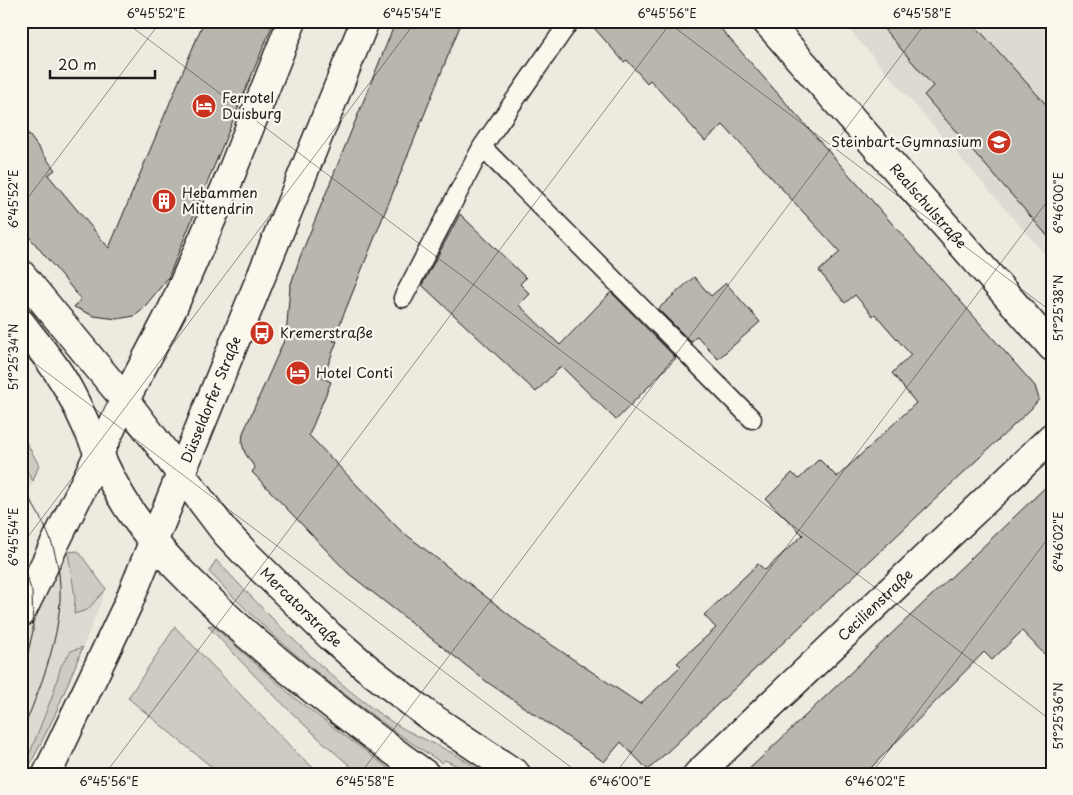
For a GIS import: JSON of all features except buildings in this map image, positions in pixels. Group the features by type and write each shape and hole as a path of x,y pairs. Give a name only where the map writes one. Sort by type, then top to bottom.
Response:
{"main road":[{"path":"21,613 125,400 172,310 227,184 292,21"},
{"name":"Düsseldorfer Straße","path":"47,774 120,621 365,21"},
{"name":"Realschulstraße","path":"766,21 1052,347"},
{"path":"21,274 125,400"},
{"path":"21,323 65,382 99,454 131,513 153,542 193,584 300,681 425,774"},
{"name":"Mercatorstraße","path":"125,400 225,532 330,636 398,693 516,774"},
{"name":"Cecilienstraße","path":"698,774 1052,437"}],"lane":[{"path":"403,298 482,147 570,21"},
{"path":"482,147 752,420"}],"shaded area":[{"name":"Steinbart-Gymnasium","path":"842,21 1052,21 1052,263"},
{"path":"21,433 39,465 33,481 21,462"},
{"path":"21,462 33,481 21,505"},
{"path":"78,551 106,589 87,610 74,614 75,597 68,552"},
{"path":"68,552 75,597 74,614 97,600 106,589 83,647 71,651 61,666 53,694 23,771 26,773 21,774 21,650 41,599"},
{"path":"216,560 296,642 339,681 394,723 465,760 476,768 472,773 445,760 442,763 387,726 312,668 249,612 209,572"},
{"path":"212,625 297,700 396,774 360,774 300,721 263,684 208,626"},
{"path":"175,627 297,753 320,774 220,774 128,698"},
{"path":"83,647 54,717 26,773 23,771 53,694 61,666 71,651"}],"tram line":[{"path":"21,484 51,541 59,574 60,597 58,621 47,668 21,735"},
{"path":"21,561 32,592 33,631 21,682"}],"place":[{"name":"Ferrotel Duisburg","path":"204,106"},
{"name":"Steinbart-Gymnasium","path":"999,142"},
{"name":"Hebammen Mittendrin","path":"164,201"},
{"name":"Kremerstraße","path":"262,333"},
{"name":"Hotel Conti","path":"298,373"}]}
